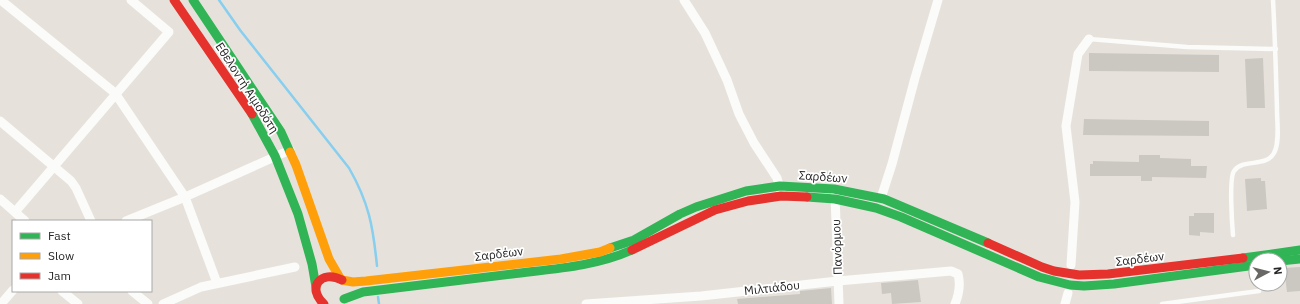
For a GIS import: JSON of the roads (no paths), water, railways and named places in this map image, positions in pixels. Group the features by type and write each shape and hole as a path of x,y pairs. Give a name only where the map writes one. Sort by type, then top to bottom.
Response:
{"main road":[{"name":"Εθελοντή Αιμοδότη","path":"174,0 251,113 275,156 298,214 310,260 316,293 320,302"},
{"path":"192,0 265,107 290,150 304,184 329,259 346,290 341,302"},
{"name":"Σαρδέων","path":"316,287 318,282 328,276 334,276 353,282 366,281 588,254 613,248 634,240 680,214 696,207 746,191 780,186 835,194 867,205 890,213 1039,277 1064,284 1085,286 1102,285 1248,266"},
{"name":"Σαρδέων","path":"341,302 350,296 363,292 563,268 603,261 617,257 642,246 715,210 748,201 781,196 854,192 881,198 904,207 1042,267 1054,271 1079,275 1108,274 1300,250"},
{"path":"1288,261 1300,259"}],"street":[{"path":"15,212 168,32 131,0"},
{"path":"684,0 705,33 727,80 739,114 754,143 777,178 781,196"},
{"path":"881,198 938,0"},
{"path":"2,2 115,93 185,197 218,283"},
{"path":"1071,265 1075,202 1066,126 1078,54 1089,39"},
{"path":"0,121 71,182 76,188 91,220"},
{"path":"128,220 185,197 290,150"},
{"name":"Πανόρμου","path":"835,194 840,304"},
{"path":"0,199 24,220"},
{"path":"163,304 191,291 218,283 295,267"},
{"name":"Μιλτιάδου","path":"586,304 701,300 838,281 951,271 958,274 960,281 959,295 955,304"},
{"path":"1,304 12,291"},
{"path":"63,292 78,304"},
{"path":"133,292 148,304"},
{"path":"1065,304 1068,293"}],"lane":[{"path":"1232,235 1233,172 1240,166 1264,161 1274,153 1278,140 1276,49 1273,0"},
{"path":"1089,39 1187,47 1276,49"},
{"path":"1162,304 1252,292"}],"waterway":[{"path":"219,0 240,30 349,168 366,204 372,227 377,266"},
{"path":"378,297 379,304"}]}
